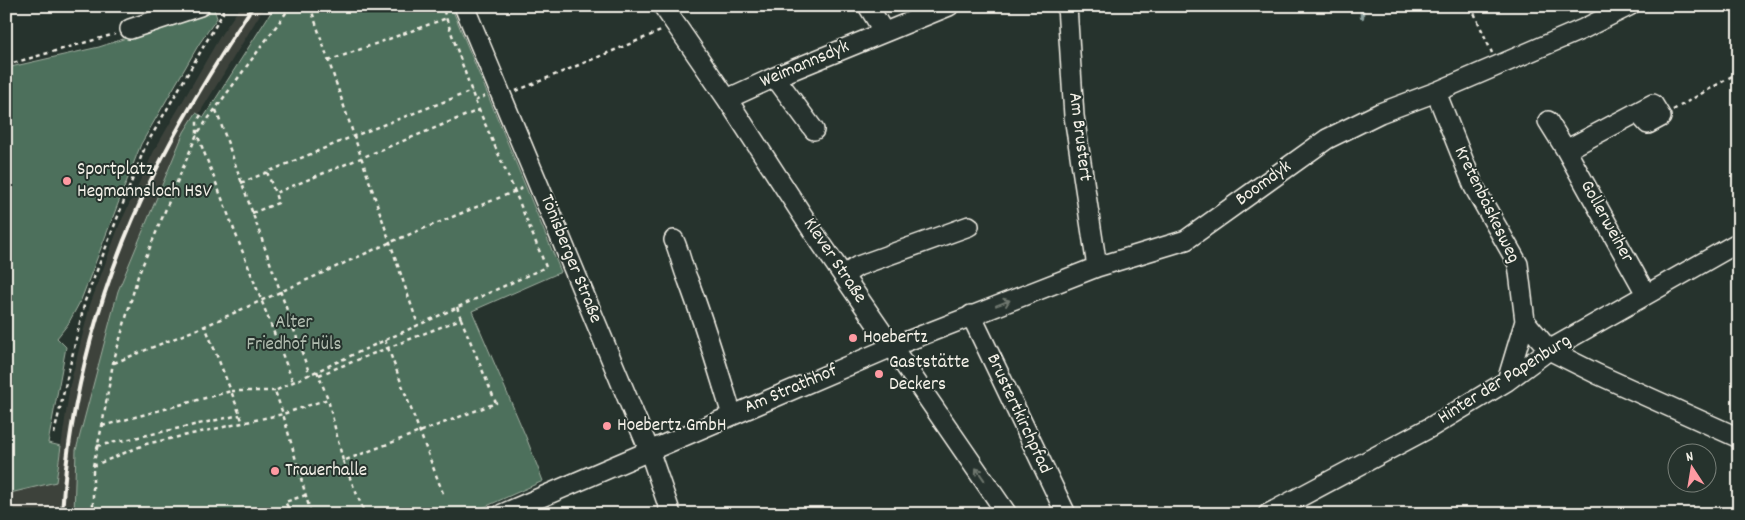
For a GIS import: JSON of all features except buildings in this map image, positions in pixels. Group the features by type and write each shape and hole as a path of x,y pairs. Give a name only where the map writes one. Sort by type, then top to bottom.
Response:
{"street":[{"path":"130,29 200,6"},
{"name":"Tönisberger Straße","path":"464,6 649,450 671,514"},
{"name":"Klever Straße","path":"664,6 727,99 814,234 1007,514"},
{"path":"868,6 884,32"},
{"name":"Weimannsdyk","path":"727,99 775,77 949,6"},
{"name":"Am Brustert","path":"1067,6 1074,116 1097,267"},
{"name":"Boomdyk","path":"892,347 1097,267 1186,240 1327,139 1380,113 1436,92 1583,30 1630,6"},
{"path":"775,77 814,130"},
{"name":"Kretenbäskesweg","path":"1436,92 1474,188 1518,264 1525,321 1507,381"},
{"path":"1566,150 1653,104 1661,116"},
{"name":"Gollerweiher","path":"1548,121 1646,294"},
{"path":"844,275 858,266 969,226"},
{"path":"674,240 698,305 732,415"},
{"name":"Hinter der Papenburg","path":"1268,514 1431,427 1507,381 1549,350 1739,242"},
{"name":"Brustertkirchpfad","path":"971,315 1066,514"},
{"path":"1525,321 1549,350 1597,374 1739,438"},
{"name":"Am Strathhof","path":"502,514 525,509 649,450 892,347"}],"path":[{"path":"54,434 85,300 106,246 145,147 223,13 222,6"},
{"path":"93,514 92,466 102,426 113,364 138,276 197,134 290,6"},
{"path":"310,6 418,325"},
{"path":"102,426 231,391 275,391 546,267 479,110 442,6"},
{"path":"1471,6 1498,65"},
{"path":"328,61 447,18"},
{"path":"503,96 676,25"},
{"path":"6,65 130,29"},
{"path":"1661,116 1739,72"},
{"path":"241,183 354,136 472,92"},
{"path":"215,109 310,375"},
{"path":"275,193 479,110"},
{"path":"201,114 197,121 197,134 293,382"},
{"path":"252,213 278,203 268,172"},
{"path":"113,364 205,326 391,242 515,192"},
{"path":"343,461 496,403 456,307"},
{"path":"319,375 461,319"},
{"path":"205,326 243,423"},
{"path":"385,340 444,496"},
{"path":"317,371 328,399 343,461 364,514"},
{"path":"275,391 311,514"},
{"path":"92,466 146,444 283,414 328,399"},
{"path":"97,446 240,416"},
{"path":"292,514 286,502 306,495"},
{"path":"281,514 289,509"}],"shaded area":[{"path":"241,6 265,6 199,114 196,113 184,132 118,291 76,450 74,514 6,514 6,494 56,482 70,385 90,305 119,226 154,151 222,33"}],"green space":[{"name":"Alter Friedhof Hüls","path":"275,6 451,6 561,272 472,311 543,481 469,514 74,514 76,450 118,291 184,132 196,113 204,117"},
{"name":"Sportplatz Hegmannsloch HSV","path":"214,9 217,18 199,44 141,144 81,300 68,324 57,338 66,347 48,443 61,446 56,482 6,494 6,68 99,47"}],"waterway":[{"path":"1362,6 1362,17"}],"railway":[{"path":"62,514 72,426 80,383 103,298 118,256 134,216 176,132 213,68 253,6"}],"place":[{"name":"Sportplatz Hegmannsloch HSV","path":"67,181"},
{"name":"Hoebertz","path":"853,338"},
{"name":"Gaststätte Deckers","path":"879,374"},
{"name":"Hoebertz GmbH","path":"607,426"},
{"name":"Trauerhalle","path":"275,471"}]}
